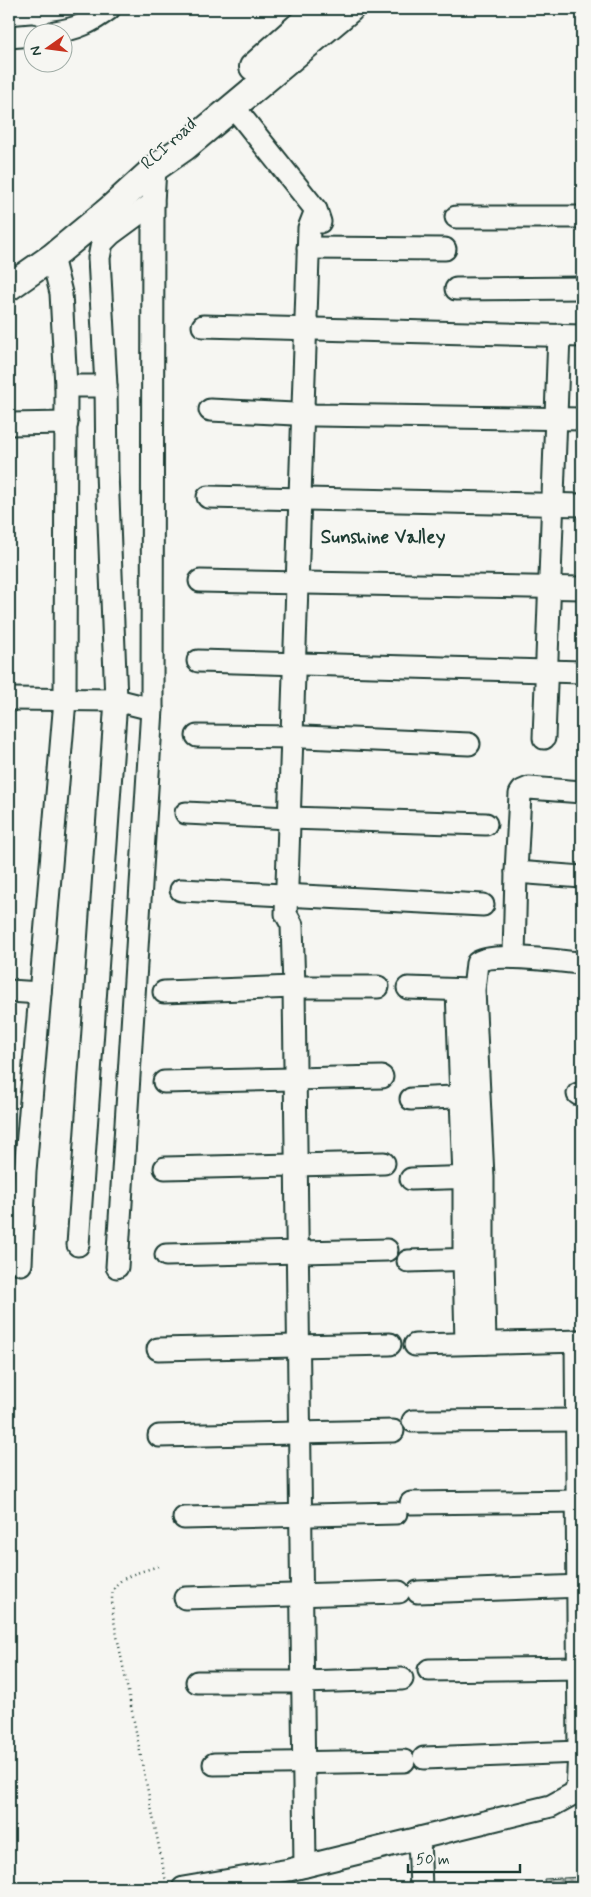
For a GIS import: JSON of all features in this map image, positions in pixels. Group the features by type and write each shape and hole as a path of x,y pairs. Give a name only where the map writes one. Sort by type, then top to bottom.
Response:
{"main road":[{"name":"RCI road","path":"9,267 159,156 230,88 318,9"},
{"path":"9,287 52,257 155,168 185,147 350,9"}],"street":[{"path":"82,18 96,19 109,9"},
{"path":"9,37 22,36"},
{"path":"234,106 316,210 320,224 314,248 300,664 293,895 299,916 292,925 305,1866"},
{"path":"117,1268 152,709 153,203 155,168"},
{"path":"78,1245 116,700 100,248 111,234 153,203"},
{"path":"456,217 582,217"},
{"path":"314,248 445,249"},
{"path":"21,1264 17,1170 40,993 65,700 66,386 61,293 52,257"},
{"path":"456,289 582,288"},
{"path":"203,326 582,336"},
{"path":"544,738 559,335"},
{"path":"66,386 106,386"},
{"path":"210,410 309,414 582,419"},
{"path":"9,424 67,423"},
{"path":"208,497 582,505"},
{"path":"200,581 582,588"},
{"path":"198,661 582,672"},
{"path":"9,699 116,700 152,709"},
{"path":"197,736 298,737 469,744"},
{"path":"514,957 520,794 529,788 582,792"},
{"path":"186,813 486,824"},
{"path":"516,872 582,878"},
{"path":"182,890 483,905"},
{"path":"476,1343 473,1178 466,990 477,962 486,958 514,957 582,964"},
{"path":"164,992 294,987 378,987"},
{"path":"408,988 466,990"},
{"path":"9,991 40,993"},
{"path":"164,1082 382,1077"},
{"path":"411,1099 470,1096"},
{"path":"165,1168 296,1167 384,1163"},
{"path":"411,1179 473,1178"},
{"path":"166,1255 387,1250"},
{"path":"408,1261 473,1260"},
{"path":"182,1888 305,1866 551,1806 580,1790 579,1341 415,1345"},
{"path":"158,1349 390,1344"},
{"path":"413,1422 579,1420"},
{"path":"159,1436 393,1431"},
{"path":"184,1518 300,1516 403,1508 580,1501"},
{"path":"185,1598 580,1586"},
{"path":"429,1670 581,1668"},
{"path":"197,1682 303,1682 402,1679"},
{"path":"214,1764 304,1764 579,1752"},
{"path":"419,1838 421,1888"}],"path":[{"path":"158,1566 122,1579 115,1587 112,1595 113,1616 167,1888"}],"building":[{"path":"580,1877 580,1888 563,1888 563,1878"},
{"path":"561,1878 562,1888 545,1888 544,1879"}],"district":[{"name":"Sunshine Valley","path":"383,537"}]}
